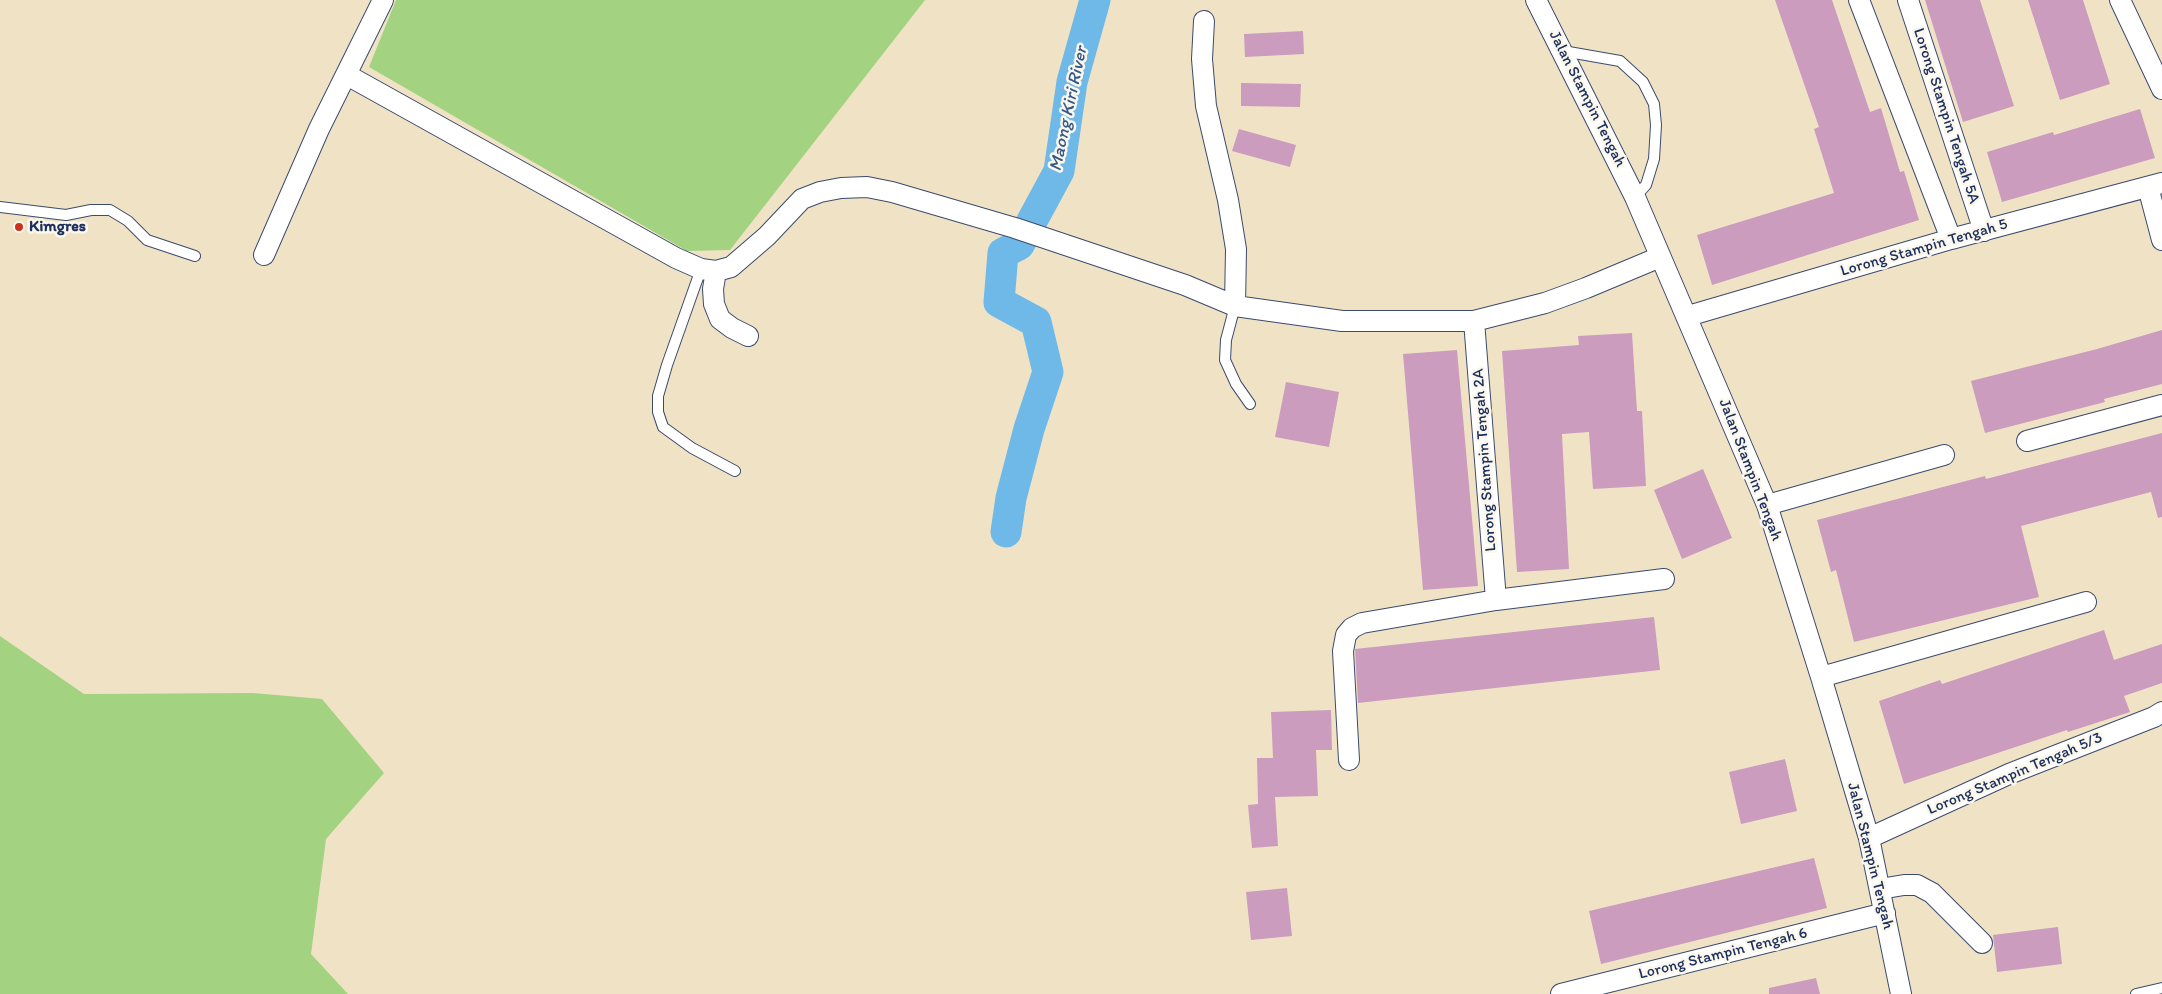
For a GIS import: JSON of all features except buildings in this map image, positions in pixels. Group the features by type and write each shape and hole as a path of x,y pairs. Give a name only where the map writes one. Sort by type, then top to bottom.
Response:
{"street":[{"path":"264,256 319,129 383,0"},
{"name":"Jalan Stampin Tengah","path":"1536,0 1635,197 1660,257 1688,316 1767,505 1821,677 1868,838 1901,994"},
{"path":"1859,0 1951,239"},
{"name":"Lorong Stampin Tengah 5A","path":"1908,0 1984,231"},
{"path":"2120,0 2162,89"},
{"path":"1204,21 1202,52 1206,106 1228,200 1236,249 1235,306"},
{"path":"347,75 667,253 709,270 731,267 767,236 802,199 820,192 866,186 1015,228 1046,240 1185,285 1235,306 1342,321 1474,321 1545,303 1660,257"},
{"path":"2155,185 2162,240"},
{"name":"Lorong Stampin Tengah 5","path":"1688,316 1951,239 2155,185"},
{"path":"709,270 714,304 720,319 748,336"},
{"name":"Lorong Stampin Tengah 2A","path":"1474,321 1496,600"},
{"path":"2027,441 2162,405"},
{"path":"1767,505 1944,455"},
{"path":"1349,760 1343,651 1346,635 1352,628 1362,623 1496,600 1664,579"},
{"path":"1821,677 2086,602"},
{"name":"Lorong Stampin Tengah 5/3","path":"1868,838 2009,774 2154,717 2162,712"},
{"path":"1880,889 1916,885 1932,893 1982,943"},
{"name":"Lorong Stampin Tengah 6","path":"1561,994 1885,913"}],"lane":[{"path":"1563,51 1620,61 1643,82 1654,104 1656,125 1654,158 1646,185 1635,197"},
{"path":"0,207 66,214 91,210 110,210 128,222 147,240 195,256"},
{"path":"709,270 663,381 658,396 658,412 663,427 692,448 735,471"},
{"path":"1235,306 1226,340 1225,360 1236,384 1250,404"},
{"path":"2136,994 2162,988"}],"green space":[{"path":"396,0 925,0 730,250 687,251 369,67"},
{"path":"0,636 84,694 253,693 322,699 384,773 326,839 311,954 348,994 0,994"}],"waterway":[{"name":"Maong Kiri River","path":"1006,532 1011,498 1029,429 1048,372 1036,322 999,302 1003,253 1019,245 1059,171 1072,82 1095,0"}],"place":[{"name":"Kimgres","path":"19,227"}]}
